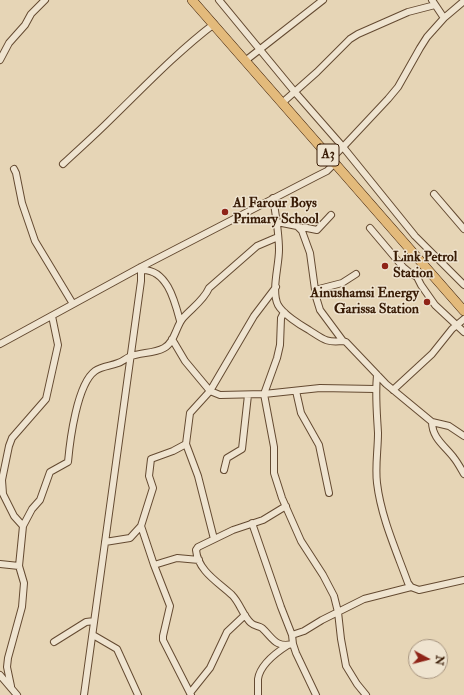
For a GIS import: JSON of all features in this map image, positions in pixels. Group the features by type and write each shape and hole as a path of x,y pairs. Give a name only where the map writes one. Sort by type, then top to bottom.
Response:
{"highway":[{"name":"A3","path":"192,0 463,309"}],"street":[{"path":"0,60 9,43 25,25 31,14 45,0"},
{"path":"219,0 294,91 343,147 415,236 464,285"},
{"path":"245,61 314,10 323,0"},
{"path":"0,344 273,198 327,171 343,147 398,87 420,48 444,18 464,0"},
{"path":"282,103 350,39 358,34 434,2 444,18"},
{"path":"63,164 160,70 193,40 214,24"},
{"path":"14,169 22,203 35,241 73,304"},
{"path":"434,194 464,229"},
{"path":"273,198 277,222 279,251 276,287 278,306 302,326 328,341 343,341"},
{"path":"277,222 300,228 316,230 331,215"},
{"path":"300,228 310,253 315,290 320,310 343,341 346,342 393,390 432,422 449,426 462,435 464,426"},
{"path":"370,228 403,267 417,276 421,285 435,305 464,332"},
{"path":"11,686 7,668 8,658 22,607 24,588 23,578 19,566 23,526 32,509 40,500 50,472 68,462 78,402 84,385 96,370 120,363 130,357 164,348 172,339 180,322 206,296 209,288 257,246 278,237"},
{"path":"141,269 150,271 165,282 172,293 180,322"},
{"path":"84,695 141,269"},
{"path":"315,290 342,282 356,274"},
{"path":"214,539 198,476 186,444 190,413 210,391 254,316 276,287"},
{"path":"284,312 281,318 280,345 277,358 264,394 274,448 274,473 286,506 305,548 327,582 334,596 338,612 346,666 366,695"},
{"path":"23,526 14,516 6,500 1,483 12,438 46,399 58,345 52,316"},
{"path":"393,390 432,354 452,329 464,319"},
{"path":"172,339 185,361 210,391 223,396 264,394 324,388 375,389"},
{"path":"378,375 375,389 378,436 376,470 381,505 408,583 411,587"},
{"path":"296,391 301,413 319,445 329,493"},
{"path":"224,470 227,458 242,449 248,395"},
{"path":"432,422 432,430 434,435 455,459 464,474"},
{"path":"105,542 130,538 141,526 153,488 149,476 151,459 173,451 186,444"},
{"path":"286,506 263,520 214,539 198,547 196,550 199,560 205,570 234,598 251,623 262,628 273,641 290,644 296,653 316,695"},
{"path":"252,523 281,608 292,635 290,644 274,655 266,665 259,678 258,695"},
{"path":"141,526 170,607 163,640 190,694 210,668 227,632 245,615"},
{"path":"154,565 177,558 199,560"},
{"path":"0,564 19,566"},
{"path":"292,635 304,631 322,620 364,599 411,587 419,590 464,580"},
{"path":"54,642 86,622 94,621"},
{"path":"93,635 117,649 138,695"},
{"path":"0,675 11,686 17,695"}],"place":[{"name":"Al Farour Boys Primary School","path":"225,212"},
{"name":"Link Petrol Station","path":"385,266"},
{"name":"Ainushamsi Energy Garissa Station","path":"427,302"}]}
